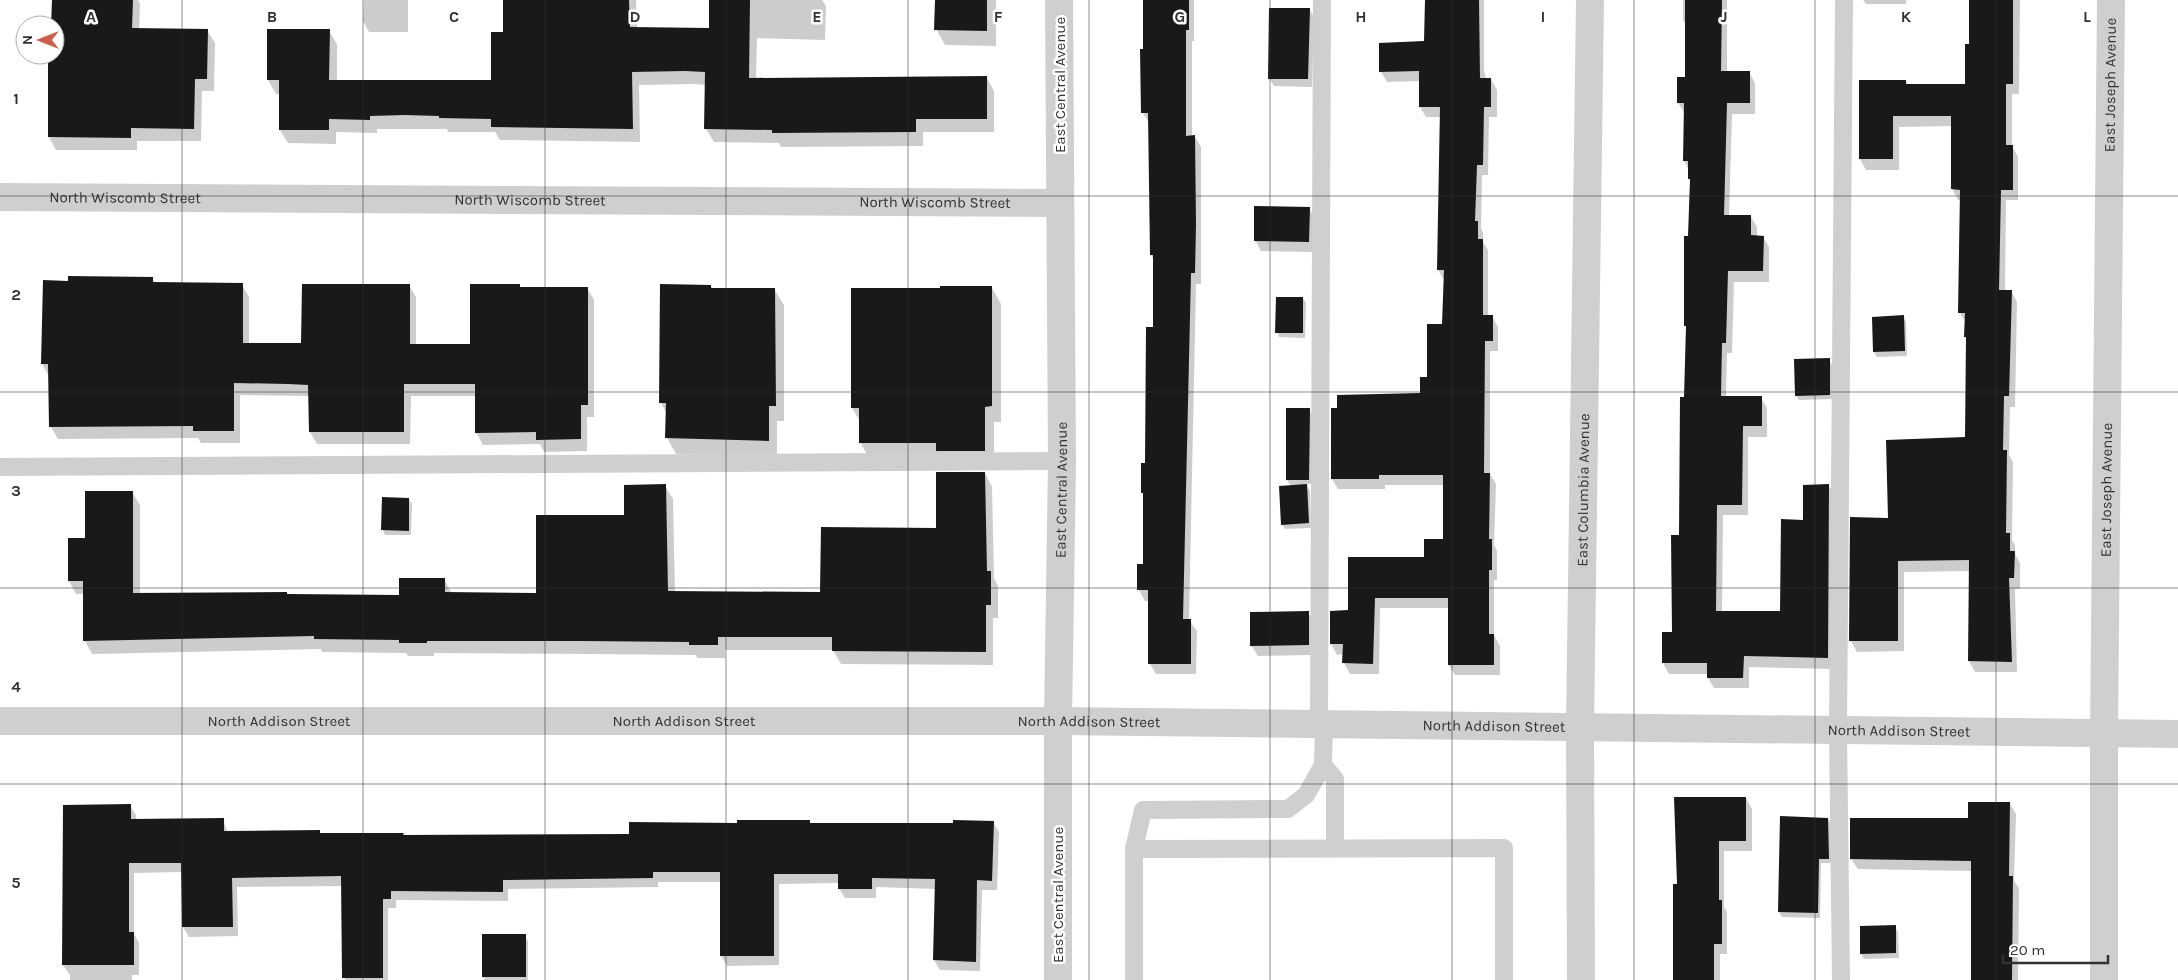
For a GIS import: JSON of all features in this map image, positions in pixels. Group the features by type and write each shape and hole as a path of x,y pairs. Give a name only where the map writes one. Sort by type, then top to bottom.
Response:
{"street":[{"name":"East Central Avenue","path":"1058,980 1058,722 1062,461 1059,0"},
{"name":"East Columbia Avenue","path":"1581,980 1580,727 1590,0"},
{"name":"East Joseph Avenue","path":"2104,980 2104,734 2111,0"},
{"name":"North Wiscomb Street","path":"0,197 1060,203"},
{"name":"North Addison Street","path":"0,722 1058,722 2178,734"}],"lane":[{"path":"1134,980 1134,849 1143,810 1288,809 1306,795 1323,765 1321,724 1322,0"},
{"path":"1841,980 1838,730 1844,0"},
{"path":"0,468 1062,461"},
{"path":"1323,765 1335,779 1336,848"},
{"path":"1134,849 1504,848 1504,980"}],"building":[{"path":"52,0 133,0 132,28 208,29 207,79 195,79 194,129 131,128 131,138 48,137 48,65 65,65 65,15 51,15"},
{"path":"503,0 629,0 630,27 709,28 709,0 750,0 749,78 987,76 987,119 916,119 916,132 772,133 772,130 704,129 705,72 685,71 632,72 633,129 491,127 491,119 405,115 370,116 370,120 329,119 329,130 279,130 279,80 267,80 267,29 330,29 329,80 491,80 491,32 503,32"},
{"path":"935,0 987,0 987,31 934,30"},
{"path":"1143,0 1189,0 1189,30 1186,30 1186,136 1195,135 1196,225 1195,273 1191,273 1183,619 1191,619 1191,664 1148,664 1148,590 1137,590 1137,564 1143,564 1141,463 1145,463 1146,327 1153,327 1153,255 1150,255 1148,113 1141,113 1140,49 1143,49"},
{"path":"1425,0 1479,0 1480,78 1491,78 1491,107 1484,107 1483,165 1477,165 1475,221 1478,221 1478,239 1483,239 1483,315 1493,315 1493,341 1485,341 1484,473 1490,473 1489,539 1492,539 1492,570 1489,570 1489,634 1494,634 1494,665 1448,665 1448,598 1375,598 1373,664 1342,663 1343,644 1330,644 1330,611 1348,610 1348,557 1424,557 1424,539 1443,539 1443,475 1379,475 1379,479 1331,479 1331,408 1337,408 1337,395 1420,393 1420,377 1427,377 1427,324 1442,324 1444,270 1437,270 1440,107 1419,107 1419,71 1379,72 1379,43 1424,41"},
{"path":"1685,0 1722,0 1721,71 1750,71 1750,103 1727,103 1724,215 1751,215 1751,235 1764,236 1763,271 1728,271 1726,343 1722,343 1721,396 1762,396 1762,426 1743,426 1742,505 1717,505 1716,611 1780,611 1781,519 1803,520 1803,485 1829,484 1828,658 1744,656 1743,678 1707,678 1707,663 1662,663 1662,632 1672,632 1671,535 1679,535 1680,397 1684,397 1686,326 1684,326 1684,236 1688,236 1690,179 1688,179 1688,161 1683,161 1684,103 1677,103 1677,77 1685,77"},
{"path":"1969,0 2013,0 2013,84 2006,84 2006,145 2013,145 2013,190 2001,190 1999,290 2012,290 2009,396 2004,396 2003,450 2007,450 2006,533 2010,533 2010,551 2015,551 2014,578 2009,578 2012,662 1968,661 1969,560 1898,561 1898,641 1849,641 1850,517 1888,518 1886,440 1965,437 1965,313 1958,313 1960,190 1951,189 1951,116 1893,116 1893,159 1859,159 1859,80 1906,80 1906,84 1965,84 1965,44 1969,44"},
{"path":"1269,8 1310,8 1308,79 1268,79"},
{"path":"1254,206 1310,207 1309,242 1254,241"},
{"path":"68,276 153,277 153,282 243,283 243,343 301,343 302,284 410,284 410,344 470,344 470,284 520,284 520,287 588,287 588,405 581,405 581,439 536,440 536,432 475,433 475,384 404,384 404,432 309,432 308,385 234,383 234,431 193,431 193,426 49,427 48,364 41,364 43,280 68,281"},
{"path":"660,284 711,285 711,288 775,288 776,406 769,406 769,441 665,438 666,403 659,403"},
{"path":"940,286 992,286 992,406 985,407 985,451 936,451 936,443 859,443 859,408 851,408 851,288 940,288"},
{"path":"1276,297 1303,297 1303,333 1275,333"},
{"path":"1904,315 1905,351 1873,352 1872,317"},
{"path":"1830,358 1830,395 1795,396 1794,359"},
{"path":"1286,408 1310,408 1309,480 1286,480"},
{"path":"936,472 985,472 987,571 991,571 991,605 986,605 986,652 832,651 832,637 718,637 718,645 689,645 689,642 582,641 427,641 427,643 399,643 399,640 314,639 314,636 83,641 83,581 68,581 68,538 85,538 85,491 133,491 133,593 287,592 287,594 399,595 399,578 445,578 445,592 536,593 536,515 624,515 624,485 666,484 668,591 820,592 821,527 936,528"},
{"path":"1307,484 1309,523 1281,525 1279,486"},
{"path":"382,497 409,498 409,531 381,530"},
{"path":"1309,611 1309,645 1250,646 1250,612"},
{"path":"1674,797 1746,797 1746,841 1719,841 1719,900 1722,900 1722,944 1714,944 1714,980 1673,980 1673,884 1677,884"},
{"path":"1968,802 2010,802 2009,876 2013,876 2012,980 1971,980 1971,861 1850,859 1850,818 1968,818"},
{"path":"131,804 131,819 224,818 224,831 320,830 320,833 404,833 403,835 629,834 629,822 737,823 737,820 810,820 810,823 953,823 953,820 994,821 992,881 977,880 976,962 933,960 935,879 872,878 872,889 838,889 838,874 774,874 774,956 720,956 720,872 653,872 653,878 503,880 503,892 391,891 391,899 383,899 383,978 342,978 341,876 232,878 233,927 182,927 181,863 129,863 129,932 134,932 134,965 62,965 63,805"},
{"path":"1780,816 1828,818 1829,859 1819,859 1818,913 1778,912"},
{"path":"1896,925 1896,953 1860,954 1860,926"},
{"path":"482,934 526,934 526,977 482,977"}]}
